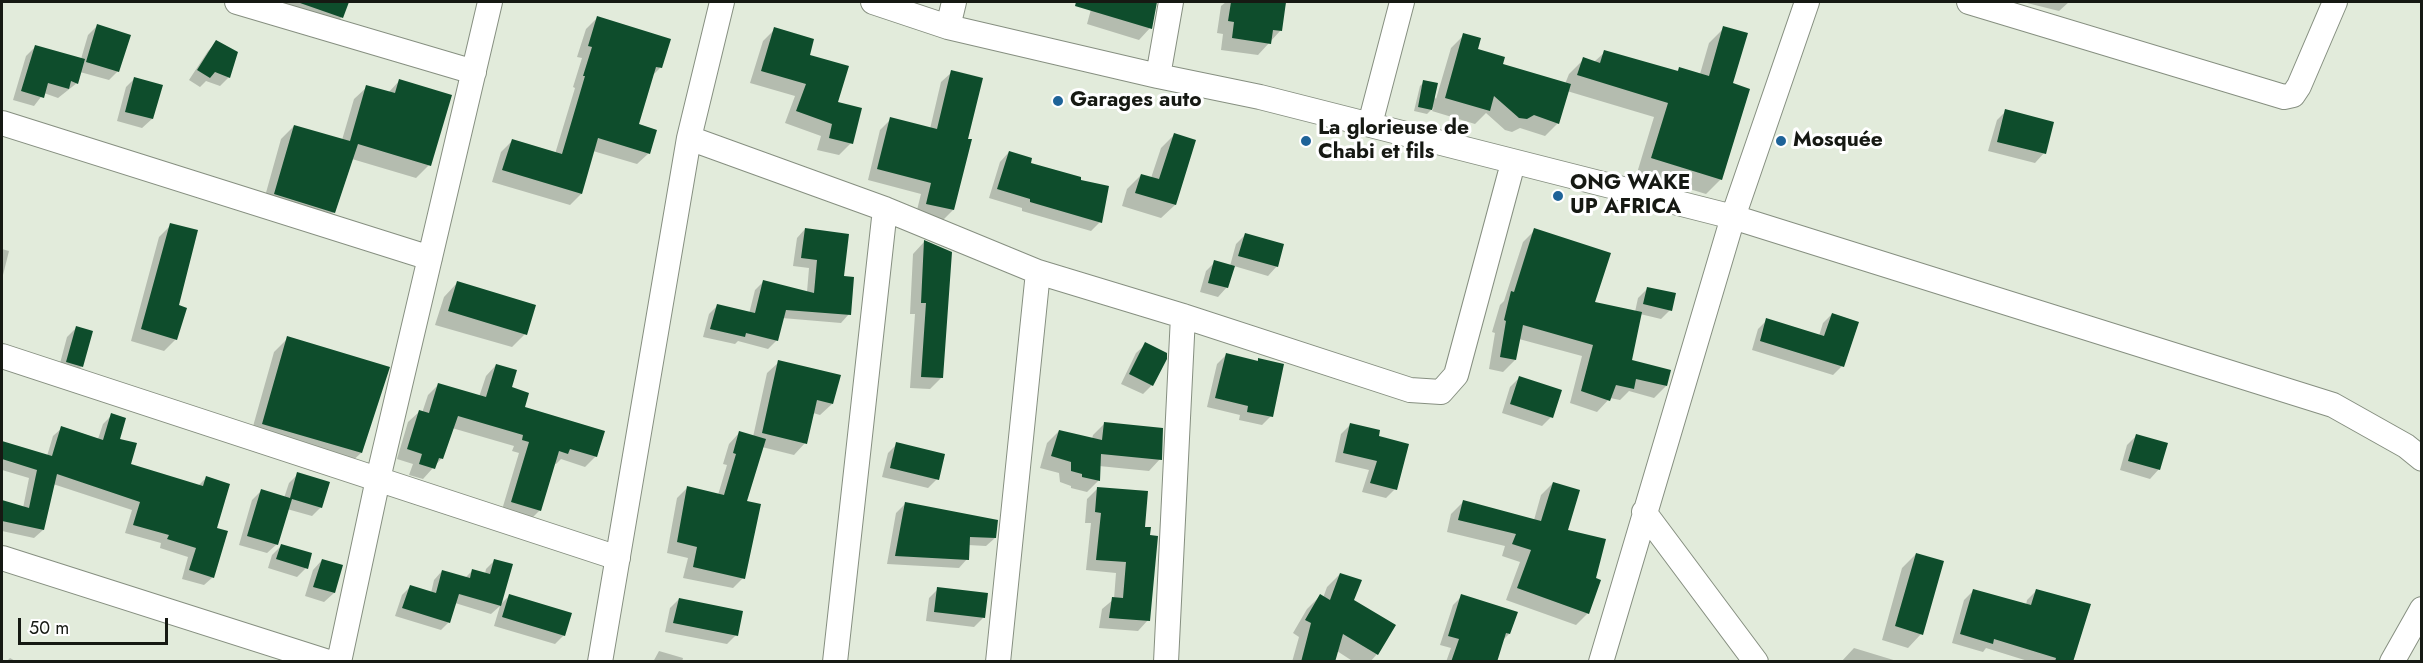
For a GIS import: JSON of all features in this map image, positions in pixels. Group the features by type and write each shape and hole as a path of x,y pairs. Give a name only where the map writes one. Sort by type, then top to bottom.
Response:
{"street":[{"path":"237,2 474,72"},
{"path":"339,662 378,479 490,2"},
{"path":"600,662 689,138 722,2"},
{"path":"873,2 948,27 1158,76 1260,97 1733,217 2333,405 2406,446 2421,459"},
{"path":"948,27 954,2"},
{"path":"1158,76 1171,2"},
{"path":"1370,124 1401,2"},
{"path":"1601,662 1733,217 1807,2"},
{"path":"1969,2 2284,97 2293,95 2299,86 2335,2"},
{"path":"2,123 430,258"},
{"path":"689,138 885,209 1038,272 1183,316 1410,390 1441,392 1456,375 1513,162"},
{"path":"835,662 885,209"},
{"path":"998,662 1038,272"},
{"path":"1166,662 1183,316"},
{"path":"2,356 618,558"},
{"path":"1644,513 1756,662"},
{"path":"2,558 328,662"},
{"path":"2392,662 2421,609"}],"building":[{"path":"300,2 349,2 343,18"},
{"path":"1076,2 1157,2 1152,29 1075,6"},
{"path":"1231,2 1286,2 1282,31 1273,30 1271,44 1232,38 1234,22 1228,21"},
{"path":"597,16 671,39 662,68 656,67 639,124 657,130 650,154 598,138 582,194 502,170 512,139 562,154 585,76 583,76 592,47 588,46"},
{"path":"97,24 131,35 119,72 86,62"},
{"path":"1723,26 1748,33 1733,83 1750,89 1722,180 1651,158 1668,103 1577,75 1583,57 1600,63 1604,50 1678,71 1679,67 1709,76"},
{"path":"774,27 814,39 810,55 849,66 838,102 862,108 853,144 829,138 832,124 796,111 806,84 761,71"},
{"path":"1463,33 1481,38 1478,49 1505,57 1503,64 1571,84 1559,124 1534,115 1527,119 1519,118 1494,96 1490,111 1445,98"},
{"path":"216,40 238,52 230,78 215,72 210,78 197,70"},
{"path":"35,45 85,59 78,84 71,81 69,89 48,83 44,98 21,91"},
{"path":"951,70 983,78 968,139 972,139 954,210 926,204 931,183 877,169 890,117 937,129"},
{"path":"134,77 163,85 153,119 125,112"},
{"path":"399,79 452,95 431,166 358,144 335,213 274,194 294,125 350,141 366,85 395,93"},
{"path":"1423,80 1438,83 1432,110 1418,107"},
{"path":"2005,109 2054,122 2046,154 1997,142"},
{"path":"1174,133 1196,140 1176,205 1135,193 1141,174 1159,179"},
{"path":"1009,151 1032,158 1031,163 1081,177 1081,180 1109,186 1102,223 1030,202 1030,199 997,189"},
{"path":"170,223 198,230 179,305 187,308 177,340 141,329"},
{"path":"805,228 849,234 844,276 854,277 851,315 786,310 778,341 746,333 745,337 710,329 717,304 755,313 763,280 814,293 817,260 801,258"},
{"path":"1534,228 1611,253 1595,302 1642,312 1632,360 1671,370 1667,386 1636,379 1634,389 1616,385 1610,401 1581,391 1593,345 1523,325 1516,360 1500,357 1506,321 1504,320 1511,291 1514,292"},
{"path":"1245,233 1284,244 1278,267 1238,256"},
{"path":"924,240 952,252 943,378 921,377 926,303 921,303"},
{"path":"1214,260 1235,266 1228,288 1208,283"},
{"path":"457,281 536,305 527,335 448,311"},
{"path":"1647,287 1676,293 1672,311 1643,304"},
{"path":"1832,313 1859,322 1844,367 1760,341 1766,318 1824,336"},
{"path":"76,326 93,331 83,367 66,362"},
{"path":"287,336 390,367 362,453 262,424"},
{"path":"1145,342 1167,353 1167,359 1153,386 1129,374"},
{"path":"1226,353 1258,361 1258,358 1284,364 1273,417 1247,412 1248,406 1215,398"},
{"path":"778,360 841,375 833,404 817,400 807,444 762,433"},
{"path":"496,364 517,370 512,387 529,393 525,407 605,431 597,457 570,449 568,454 559,451 541,511 511,502 529,442 522,440 523,435 458,416 443,459 439,458 435,469 419,464 422,454 407,449 419,410 429,413 438,383 486,397"},
{"path":"1519,376 1562,390 1553,418 1510,404"},
{"path":"111,413 126,418 120,439 137,443 131,464 203,486 206,476 230,484 217,528 228,531 214,578 189,570 196,548 167,539 169,535 133,525 140,502 57,474 44,530 2,521 2,500 29,508 37,470 2,459 2,441 52,456 61,426 103,440"},
{"path":"1104,422 1163,428 1162,460 1101,454 1100,481 1082,477 1082,474 1071,471 1071,462 1051,456 1059,430 1102,440"},
{"path":"1350,423 1380,430 1379,436 1409,444 1397,490 1370,483 1377,461 1343,453"},
{"path":"739,431 766,439 747,501 761,504 745,579 693,567 697,547 677,542 687,486 724,495 736,454 733,453"},
{"path":"2136,434 2168,443 2160,470 2128,461"},
{"path":"896,442 945,454 939,480 890,468"},
{"path":"297,472 330,482 322,508 292,499 278,545 247,536 261,489 290,498"},
{"path":"1553,482 1580,490 1568,530 1606,539 1596,578 1601,580 1589,614 1517,588 1531,550 1512,544 1516,534 1458,520 1463,500 1541,521"},
{"path":"1097,487 1148,491 1145,527 1151,527 1150,535 1158,536 1150,621 1109,618 1112,597 1123,598 1126,562 1096,560 1101,513 1095,512"},
{"path":"905,502 998,520 996,538 970,537 969,560 895,556"},
{"path":"281,544 312,553 308,569 276,559"},
{"path":"1916,553 1944,561 1923,635 1895,626"},
{"path":"322,559 343,565 335,593 313,587"},
{"path":"494,559 513,564 501,606 459,594 450,623 402,608 410,585 436,593 442,570 470,578 472,569 490,574"},
{"path":"1340,573 1362,580 1354,600 1396,625 1378,655 1343,634 1335,662 1301,662 1311,623 1305,620 1320,594 1330,600"},
{"path":"937,587 988,593 985,618 934,612"},
{"path":"1973,589 2031,605 2036,589 2091,604 2073,662 2055,662 2056,658 1994,639 1993,644 1960,634"},
{"path":"509,594 572,613 565,636 502,617"},
{"path":"1461,594 1518,612 1510,634 1506,633 1497,662 1451,662 1459,639 1448,636"},
{"path":"679,598 743,611 738,636 673,623"}],"place":[{"name":"Garages auto","path":"1058,101"},
{"name":"La glorieuse de Chabi et fils","path":"1306,141"},
{"name":"Mosquée","path":"1781,141"},
{"name":"ONG WAKE UP AFRICA","path":"1558,196"}]}
